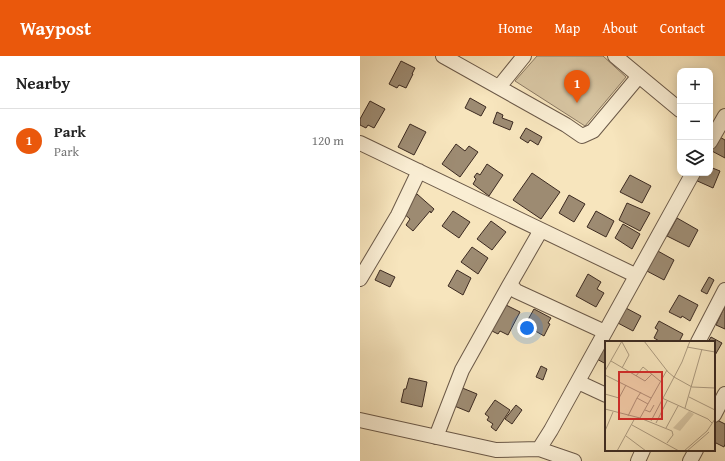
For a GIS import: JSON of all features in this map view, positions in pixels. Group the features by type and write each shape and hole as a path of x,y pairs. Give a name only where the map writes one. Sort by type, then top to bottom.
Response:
{"street":[{"path":"443,56 566,125 582,136 593,131 639,76"},
{"path":"499,87 524,56"},
{"path":"615,56 677,108"},
{"path":"713,135 725,116"},
{"path":"360,143 636,275"},
{"path":"360,279 398,215 419,172"},
{"path":"539,449 578,382 691,176"},
{"path":"436,437 462,370 541,230"},
{"path":"510,284 516,291 605,332"},
{"path":"699,341 725,290"},
{"path":"578,382 605,395"},
{"path":"715,413 725,394"},
{"path":"360,420 436,437 494,456 539,449 574,461"},
{"path":"638,461 643,451"},
{"path":"690,461 695,451"}],"shaded area":[{"path":"537,56 603,56 626,77 585,126 515,81"}],"building":[{"path":"401,61 415,68 406,88 399,85 397,88 389,84"},
{"path":"470,98 486,107 481,116 465,108"},
{"path":"370,101 385,109 374,128 368,125 366,128 360,125 360,119"},
{"path":"497,112 503,115 502,118 513,122 510,130 493,123"},
{"path":"410,124 426,132 414,155 398,147"},
{"path":"526,128 542,137 538,145 530,140 528,143 520,138"},
{"path":"716,135 725,140 725,158 713,152 713,142"},
{"path":"456,144 465,151 469,146 478,152 460,177 442,164"},
{"path":"487,164 503,175 489,196 473,184 476,179 474,177 477,173 480,175"},
{"path":"713,168 720,171 713,188 693,179 694,176 713,176"},
{"path":"532,173 560,192 541,219 513,200"},
{"path":"630,175 651,186 642,203 620,192"},
{"path":"417,194 434,209 431,213 430,211 413,231 406,225 410,219 402,212"},
{"path":"569,195 585,204 574,222 559,213"},
{"path":"627,203 650,213 640,231 619,220"},
{"path":"453,211 470,222 459,238 442,226"},
{"path":"596,211 614,221 606,237 587,227"},
{"path":"677,218 698,230 689,247 667,236"},
{"path":"491,221 506,232 492,250 477,239"},
{"path":"623,224 640,234 632,249 615,238"},
{"path":"472,247 488,258 478,274 461,262"},
{"path":"656,250 674,260 664,280 645,270"},
{"path":"380,270 395,277 390,287 375,280"},
{"path":"457,270 471,278 463,295 448,286"},
{"path":"588,274 601,282 597,289 604,293 596,307 576,296"},
{"path":"709,277 714,280 707,294 701,291"},
{"path":"679,295 698,305 690,321 682,316 681,318 669,312"},
{"path":"504,304 520,312 508,335 500,331 498,334 490,330"},
{"path":"725,306 725,329 716,325"},
{"path":"624,307 641,316 633,331 616,322"},
{"path":"534,309 551,318 548,323 550,324 544,336 525,325"},
{"path":"659,321 683,334 680,341 659,341 654,338 658,330 655,328"},
{"path":"711,337 722,343 715,355 715,341 709,341"},
{"path":"605,346 605,363 595,358"},
{"path":"541,366 547,369 543,380 536,377"},
{"path":"409,378 427,382 422,407 401,402 404,389 406,389"},
{"path":"460,387 477,394 469,412 452,405"},
{"path":"495,400 510,410 496,431 491,427 493,424 487,420 489,417 485,414"},
{"path":"516,405 522,410 512,424 505,419"},
{"path":"715,419 725,424 724,447 715,442"}],"place":[{"name":"Park","path":"577,103"}]}
